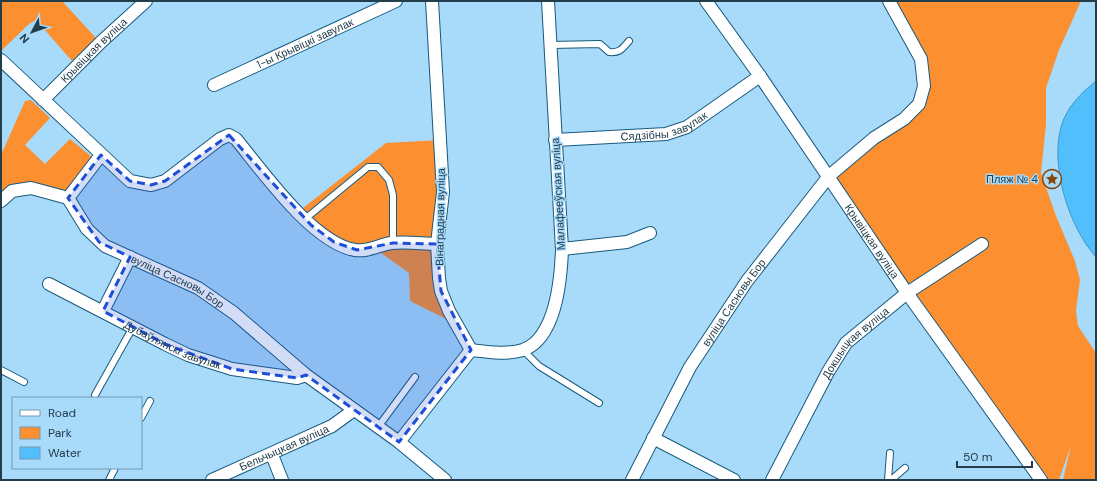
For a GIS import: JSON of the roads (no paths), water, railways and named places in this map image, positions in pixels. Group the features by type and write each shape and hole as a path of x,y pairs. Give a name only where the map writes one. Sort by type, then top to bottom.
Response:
{"street":[{"name":"Крывіцкая вуліца","path":"43,100 100,42 146,1"},
{"name":"1-ы Крывіцкі завулак","path":"214,85 396,1"},
{"name":"Вінаградная вуліца","path":"432,1 443,192 437,244 441,291 449,311 471,350"},
{"name":"Малафееўская вуліца","path":"471,350 498,353 523,350 539,340 549,321 560,277 562,249 548,1"},
{"name":"Крывіцкая вуліца","path":"706,1 829,176 907,293 1041,480"},
{"name":"вуліца Сасновы Бор","path":"632,480 690,367 747,280 829,176 874,138 904,119 919,104 924,86 921,59 889,1"},
{"path":"1,60 130,181 151,185 165,181 220,139 229,135 236,139 305,219 322,235 346,248 365,250 393,243 437,244"},
{"name":"Сядзібны завулак","path":"555,140 666,134 687,127 760,76"},
{"path":"1,202 12,191 31,188 68,198 101,155"},
{"name":"вуліца Сасновы Бор","path":"68,198 83,223 100,242 198,288 234,313 306,375 399,442 445,480"},
{"path":"562,249 627,242 650,234"},
{"name":"Докшыцкая вуліца","path":"772,480 828,372 846,343 907,293 982,244"},
{"path":"103,311 130,257"},
{"name":"Дубаўлянскі завулак","path":"48,284 188,355 232,369 297,378 306,375"},
{"path":"399,442 471,350"},
{"name":"Бельчыцкая вуліца","path":"212,480 332,426 354,410"},
{"path":"653,438 734,480"},
{"path":"272,454 282,480"}],"lane":[{"path":"551,45 600,44 609,52 617,52 621,51 629,40"},
{"path":"305,219 368,167 378,167 389,180 392,195 393,243"},
{"path":"95,395 133,327"},
{"path":"523,350 539,366 599,403"},
{"path":"1,370 24,382"},
{"path":"378,427 415,377"},
{"path":"142,416 150,401"},
{"path":"888,480 890,453"},
{"path":"892,480 906,468"},
{"path":"109,480 114,469"}],"water":[{"path":"1096,81 1096,257 1078,230 1064,196 1060,178 1058,143 1061,127 1066,113 1080,96"}],"place":[{"name":"Пляж № 4","path":"1052,179"}]}
